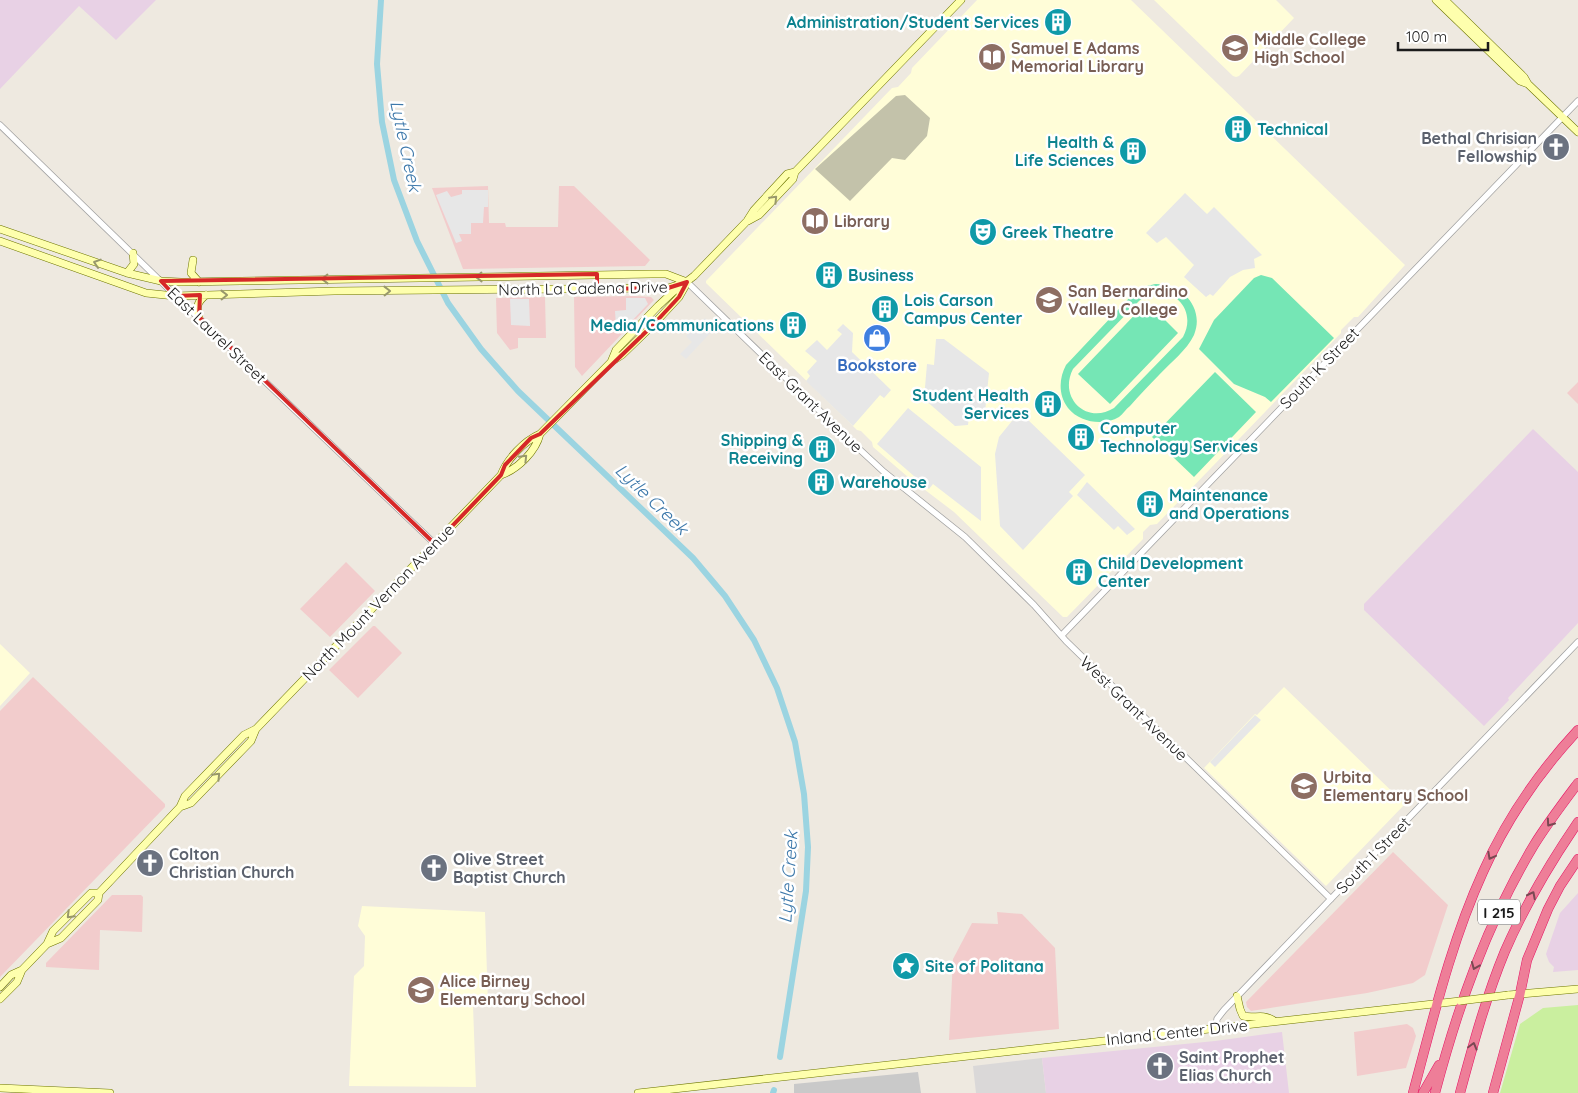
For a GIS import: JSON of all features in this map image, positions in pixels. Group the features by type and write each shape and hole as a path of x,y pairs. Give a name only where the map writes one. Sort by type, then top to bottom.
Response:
{"highway":[{"path":"1413,1093 1431,1022 1443,1002 1457,939 1470,901 1484,870 1521,804 1550,762 1578,730"},
{"path":"1521,804 1578,738"},
{"name":"I 215","path":"1436,1093 1466,989 1485,941 1534,845 1578,783"},
{"name":"I 215","path":"1460,1093 1477,1030 1505,952 1535,889 1578,822"},
{"path":"1493,1093 1520,994 1527,960 1536,936 1560,886 1578,859"},
{"path":"1423,1093 1446,1054"}],"main road":[{"name":"North Mount Vernon Avenue","path":"0,999 17,982 22,970 47,944 61,938 98,900 99,893 180,807 190,803 238,755 251,741 256,729 501,475 505,465 531,438 540,434 611,362 622,356 653,325 679,297 687,282 747,221 754,210 787,174 795,172 961,0"},
{"path":"1436,0 1520,81 1528,84"},
{"path":"1445,0 1578,132"},
{"name":"North La Cadena Drive","path":"0,229 127,273 160,281 199,282 666,274 687,282"},
{"name":"North La Cadena Drive","path":"0,242 146,293 176,296 334,291 668,288 687,282"},
{"path":"127,273 134,264 133,253"},
{"path":"192,260 191,273 199,282"},
{"path":"597,274 598,289"},
{"path":"278,280 278,294"},
{"path":"198,317 198,303 206,295"},
{"name":"North Mount Vernon Avenue","path":"0,987 11,975 22,970"},
{"name":"Inland Center Drive","path":"638,1093 1274,1020 1578,989"},
{"path":"1237,996 1244,1016 1264,1015 1274,1020"},
{"path":"0,1088 110,1093"}],"street":[{"name":"South K Street","path":"1062,635 1578,101"},
{"name":"East Laurel Street","path":"0,125 435,544"},
{"name":"East Grant Avenue","path":"687,282 857,447 890,477 940,516"},
{"name":"West Grant Avenue","path":"940,516 965,537 1034,604 1080,656 1331,900"},
{"name":"South I Street","path":"1216,1028 1218,1017 1237,996 1578,642"}],"highlighted area":[{"path":"597,274 597,289 668,288 687,282 679,297 653,325 540,434 531,438 505,465 501,475 435,544 199,317 200,295 175,296 161,281"}],"shaded area":[{"path":"0,0 156,0 116,40 79,6 0,89"},
{"name":"San Bernardino Valley College","path":"977,0 1131,0 1405,265 1358,317 1354,317 1341,330 1341,333 1157,524 1150,525 1143,532 1143,539 1067,617 1063,617 954,512 873,447 872,442 861,431 857,430 706,283 892,88 898,87 911,73 912,68"},
{"name":"Middle College High School","path":"1154,0 1276,0 1294,18 1236,77"},
{"path":"905,95 930,118 927,136 905,160 892,158 850,201 815,169 896,96"},
{"path":"488,186 489,223 505,223 506,227 558,227 559,186 574,186 650,260 645,266 463,269 432,188"},
{"path":"462,190 488,190 488,207 484,207 483,223 471,223 471,234 459,234 462,241 456,243 436,195 447,191 451,197 462,194"},
{"path":"1185,193 1207,214 1214,207 1262,255 1254,259 1255,268 1243,270 1230,277 1213,296 1210,294 1206,297 1184,277 1194,265 1166,237 1157,243 1146,233"},
{"path":"545,297 546,338 518,338 518,348 510,350 497,333 496,298"},
{"path":"574,297 651,297 654,300 582,376 575,367"},
{"path":"626,298 645,298 648,304 627,326 616,326 615,311 626,310"},
{"path":"510,299 529,299 530,326 511,325"},
{"path":"705,318 715,328 686,359 680,354 692,342 686,336"},
{"path":"843,324 853,333 852,352 891,390 884,398 880,395 853,426 806,381 810,376 807,372 817,361 805,351 817,340 827,350 842,334 837,330"},
{"path":"936,339 944,339 989,373 985,412 975,411 974,415 969,416 968,425 955,426 924,399 927,364 934,365"},
{"path":"1578,382 1578,404 1567,393"},
{"path":"908,408 981,467 981,521 933,484 929,489 877,444"},
{"path":"1016,416 1024,416 1085,475 1069,492 1073,496 1023,550 1000,526 995,454 999,437"},
{"path":"1533,429 1578,472 1578,623 1484,726 1364,610 1364,604"},
{"path":"1087,482 1135,529 1127,535 1118,526 1114,530 1077,495"},
{"path":"346,562 375,591 330,637 300,609"},
{"path":"373,626 402,653 358,698 329,670"},
{"path":"0,644 30,673 0,706"},
{"path":"33,677 165,804 165,807 0,977 0,711"},
{"name":"Urbita Elementary School","path":"1284,687 1405,804 1326,886 1204,768 1255,714 1257,715"},
{"path":"1255,715 1261,720 1215,767 1210,762"},
{"path":"1393,852 1448,905 1425,975 1413,983 1367,993 1251,1011 1247,1007 1246,1002"},
{"path":"1578,893 1578,970 1553,972 1554,967 1549,962 1546,954 1560,913"},
{"path":"112,895 141,895 143,897 142,932 100,930 99,970 46,967 46,963"},
{"name":"Alice Birney Elementary School","path":"362,906 485,912 488,1005 473,1006 476,1087 349,1086 354,976 364,966 365,936 358,926"},
{"path":"997,912 1022,914 1055,948 1059,1029 949,1040 953,959 972,923 998,924"},
{"path":"1407,1024 1413,1028 1416,1036 1406,1068 1357,1076 1354,1032"},
{"path":"1282,1032 1289,1093 1046,1093 1042,1058 1215,1041"},
{"path":"1042,1058 1046,1093 976,1093 973,1066"},
{"path":"918,1072 921,1093 794,1093 794,1084"}],"green space":[{"path":"1261,275 1272,278 1334,338 1271,402 1265,397 1234,384 1199,349 1214,320 1254,278"},
{"path":"1155,284 1165,285 1174,288 1189,299 1194,307 1196,316 1197,325 1194,335 1183,351 1119,417 1106,422 1085,420 1073,413 1062,398 1061,381 1066,365 1132,295 1143,287","holes":["1156,292 1165,293 1179,300 1186,313 1187,321 1183,337 1114,408 1094,413 1085,411 1078,406 1072,399 1069,390 1069,380 1073,369 1139,301 1147,295"]},
{"path":"1147,302 1178,333 1110,404 1078,374"},
{"path":"1215,372 1256,412 1194,477 1152,437"},
{"path":"1578,1005 1578,1093 1500,1093 1520,1024 1543,1008"}],"waterway":[{"name":"Lytle Creek","path":"381,0 377,64 382,122 394,180 417,241 448,303 481,349 518,391 693,558 725,596 754,640 777,688 795,742 804,794 808,847 806,891 780,1057"}],"place":[{"name":"Administration/Student Services","path":"1058,22"},
{"name":"Middle College High School","path":"1235,48"},
{"name":"Samuel E Adams Memorial Library","path":"992,57"},
{"name":"Technical","path":"1238,129"},
{"name":"Bethal Chrisian Fellowship","path":"1556,147"},
{"name":"Health & Life Sciences","path":"1133,151"},
{"name":"Library","path":"815,221"},
{"name":"Greek Theatre","path":"983,232"},
{"name":"Business","path":"829,275"},
{"name":"San Bernardino Valley College","path":"1049,300"},
{"name":"Lois Carson Campus Center","path":"885,309"},
{"name":"Media/Communications","path":"793,325"},
{"name":"Bookstore","path":"877,338"},
{"name":"Student Health Services","path":"1048,404"},
{"name":"Computer Technology Services","path":"1081,437"},
{"name":"Shipping & Receiving","path":"822,449"},
{"name":"Warehouse","path":"821,482"},
{"name":"Maintenance and Operations","path":"1150,504"},
{"name":"Child Development Center","path":"1079,572"},
{"name":"Urbita Elementary School","path":"1304,786"},
{"name":"Colton Christian Church","path":"150,863"},
{"name":"Olive Street Baptist Church","path":"434,868"},
{"name":"Site of Politana","path":"906,966"},
{"name":"Alice Birney Elementary School","path":"421,990"},
{"name":"Saint Prophet Elias Church","path":"1160,1066"}]}
